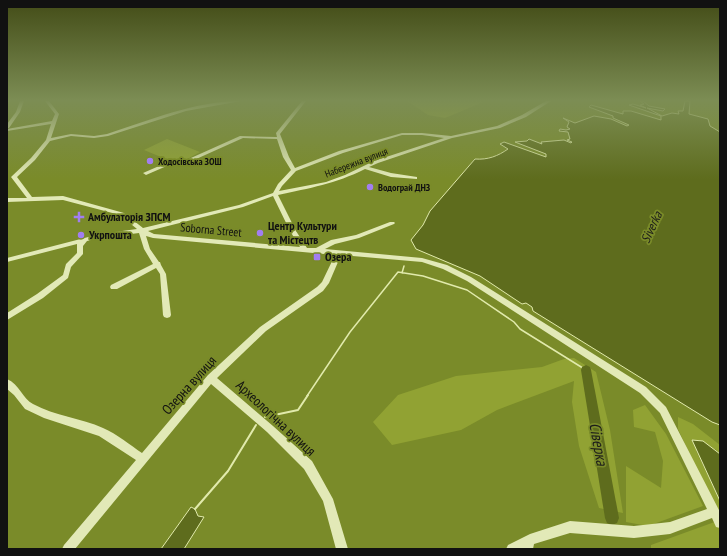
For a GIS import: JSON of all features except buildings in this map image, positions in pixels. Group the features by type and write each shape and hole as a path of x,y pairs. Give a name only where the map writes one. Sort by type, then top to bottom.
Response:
{"street":[{"path":"7,129 21,127"},
{"path":"30,198 14,177 33,159 48,140 52,127"},
{"path":"48,140 71,135 94,137 108,135 133,127"},
{"path":"284,127 278,134 286,157 294,170"},
{"name":"Набережна вулиця","path":"141,232 241,206 275,194 327,183 380,161 451,137 494,127"},
{"path":"305,249 293,231 275,194 280,185 294,170 340,152 402,134 422,134 451,137"},
{"path":"146,173 168,164 183,163 242,137 279,138"},
{"path":"366,168 391,175 415,178"},
{"path":"7,200 63,198 118,212 130,218 141,232 147,249 158,264 165,281 167,315"},
{"path":"318,250 333,242 357,237 392,223"},
{"path":"7,260 85,240 116,234 141,232"},
{"name":"Soborna Street","path":"141,232 159,237 422,260 445,268 469,279 643,390 663,410 713,512 720,523"},
{"path":"7,317 40,296 66,276 68,266 74,258 80,254 80,244 85,240"},
{"name":"Озерна вулиця","path":"68,549 212,378 263,329 325,283 339,253"},
{"path":"114,287 158,264"},
{"name":"Археологічна вулиця","path":"212,378 270,429 308,466 328,499 342,549"},
{"path":"7,383 17,392 28,406 44,414 100,432 143,459"},
{"path":"512,549 528,545 570,527 600,528 634,532 670,528 713,512"}],"shaded area":[{"path":"167,139 200,152 178,164 144,150"},
{"path":"574,358 596,372 610,430 623,513 599,508 579,446 572,402 574,381 497,410 461,430 392,445 373,422 398,395 456,376 542,367 564,359"},
{"path":"645,405 666,434 703,506 648,526 626,522 626,466 661,488 663,461 655,432 634,427 633,410"},
{"path":"678,417 693,424 720,445 720,454 715,449 696,451 720,501 720,518 678,429"},
{"path":"720,520 720,549 651,549 651,545"}],"water":[{"name":"Siverka","path":"567,127 712,127 720,132 720,425 712,422 533,311 532,307 526,303 522,304 480,276 416,249 411,240 423,225 430,211 475,159 497,156 508,149 500,144 504,142 546,157 546,154 515,142 527,141 529,139 542,144 541,142 564,140 571,143 572,142 567,140 570,139 568,132 559,131 560,129 570,129"},
{"path":"692,440 703,441 720,454 720,501"},
{"path":"191,507 195,509 198,516 204,517 184,549 161,549"}],"waterway":[{"path":"402,273 404,266"},
{"path":"307,396 350,332 398,272 402,273"},
{"path":"402,273 423,276 467,290 514,322 520,329 586,370"},
{"name":"Сіверка","path":"586,370 612,518"},
{"path":"265,417 298,410 308,395"},
{"path":"195,509 228,471 256,425"}],"place":[{"name":"Ходосівська ЗОШ","path":"150,161"},
{"name":"Водограй ДНЗ","path":"370,187"},
{"name":"Амбулаторія ЗПСМ","path":"79,217"},
{"name":"Центр Культури та Містецтв","path":"260,233"},
{"name":"Укрпошта","path":"81,235"},
{"name":"Озера","path":"317,257"}]}
